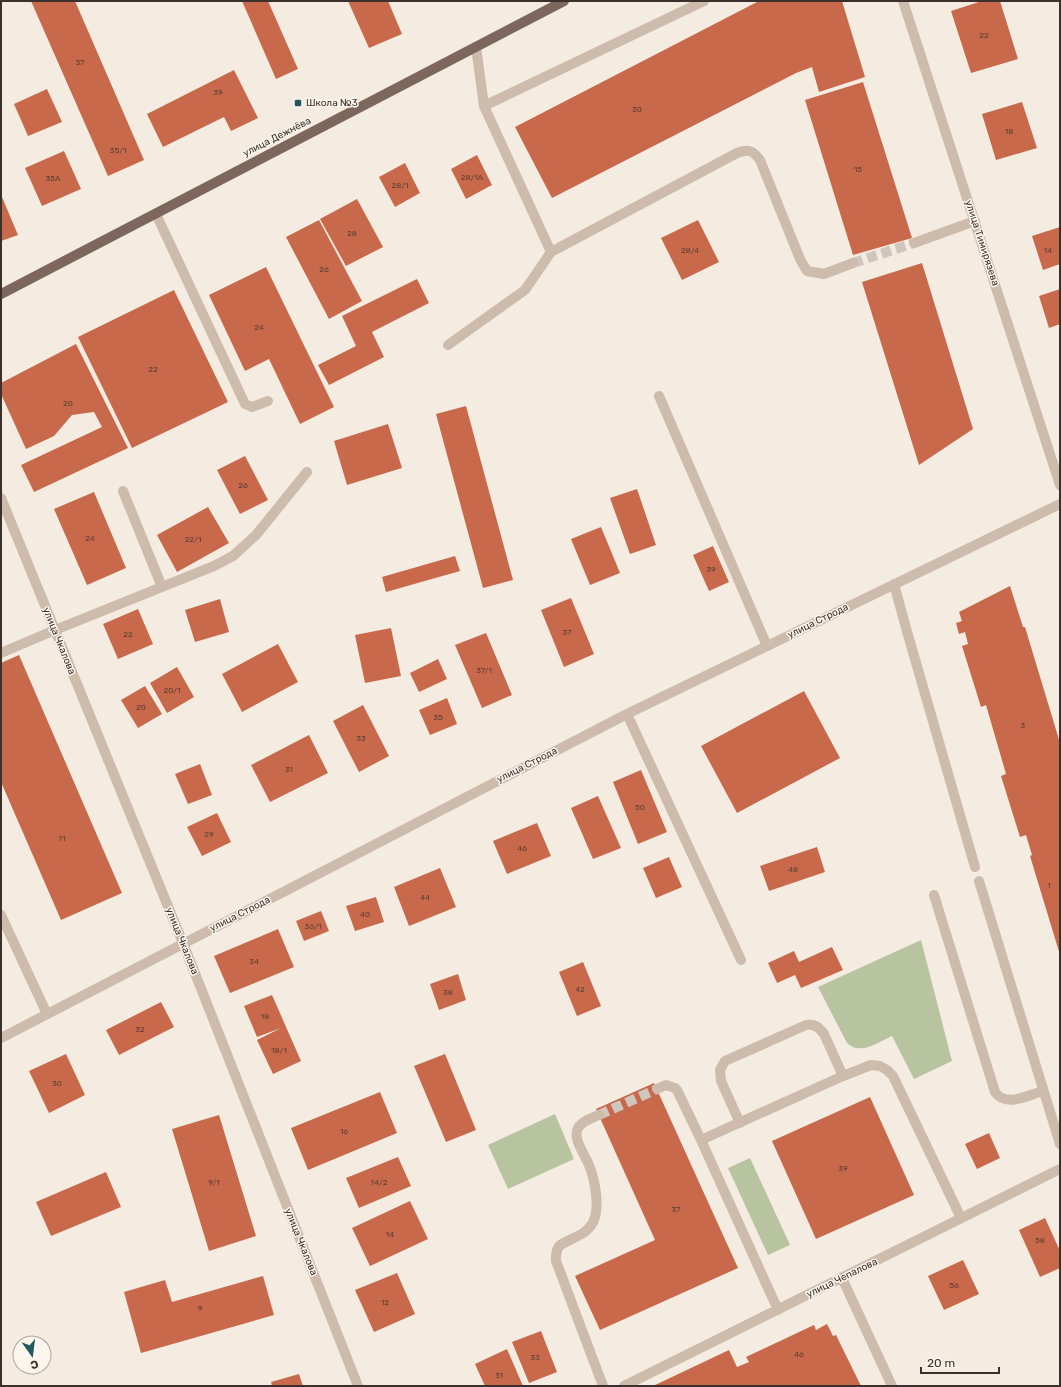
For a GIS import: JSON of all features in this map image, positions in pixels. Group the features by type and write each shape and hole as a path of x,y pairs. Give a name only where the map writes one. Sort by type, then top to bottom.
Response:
{"main road":[{"name":"улица Дежнёва","path":"1,294 564,1"}],"street":[{"path":"484,106 704,1"},
{"name":"улица Тимирязева","path":"903,1 1060,485"},
{"path":"476,47 484,106 551,252"},
{"path":"448,344 525,290 551,252 737,153 746,150 751,151 760,160 800,259 807,271 824,274 853,263"},
{"path":"156,214 245,404 252,407 268,401"},
{"path":"914,243 975,221"},
{"path":"659,396 767,646"},
{"path":"1,653 214,566 233,556 256,535 307,472"},
{"path":"123,491 162,587"},
{"name":"улица Чкалова","path":"1,498 183,943 358,1386"},
{"name":"улица Строда","path":"1,1038 627,714 1060,504"},
{"path":"894,584 975,867"},
{"path":"627,714 741,960"},
{"path":"979,881 1060,1144"},
{"path":"934,895 995,1092 998,1096 1006,1100 1012,1100 1044,1091"},
{"path":"1,915 47,1014"},
{"path":"740,1123 721,1081 720,1070 725,1061 806,1025 812,1024 820,1029 843,1076"},
{"path":"701,1140 843,1076 871,1065 880,1066 893,1076 961,1218"},
{"path":"657,1089 666,1085 677,1090 778,1310"},
{"path":"599,1116 581,1124 578,1127 576,1134 589,1164 594,1184 596,1208 595,1219 585,1233 559,1246 557,1249 556,1261 603,1386"},
{"name":"улица Чепалова","path":"624,1386 1060,1170"},
{"path":"842,1278 892,1386"}],"green space":[{"path":"921,940 952,1061 914,1079 892,1036 870,1047 864,1048 852,1047 847,1043 818,987"},
{"path":"555,1114 574,1159 508,1189 488,1145"},
{"path":"750,1158 790,1245 768,1255 728,1168"}],"building":[{"path":"31,1 75,1 144,160 108,176"},
{"path":"242,1 268,1 298,69 276,79"},
{"path":"348,1 388,1 402,34 369,48"},
{"path":"759,1 842,1 865,77 819,92 812,67 796,73 552,198 515,127"},
{"path":"982,1 1000,1 1018,59 971,73 951,11"},
{"path":"234,70 258,118 231,131 224,117 163,147 147,114"},
{"path":"863,82 912,238 853,255 805,100"},
{"path":"47,89 62,122 28,136 14,104"},
{"path":"1022,102 1037,148 996,160 982,114"},
{"path":"64,151 81,189 42,206 25,168"},
{"path":"477,155 492,185 466,199 451,169"},
{"path":"405,163 420,193 395,207 379,177"},
{"path":"2,197 18,235 1,241 1,198"},
{"path":"357,199 383,247 346,266 320,219"},
{"path":"319,220 362,301 329,319 286,237"},
{"path":"698,220 719,262 682,280 661,238"},
{"path":"1060,227 1060,264 1043,270 1032,236"},
{"path":"922,263 973,429 919,465 862,282"},
{"path":"266,267 334,407 300,424 269,359 245,371 209,295"},
{"path":"417,279 429,303 372,332 384,357 329,385 318,365 356,346 342,316"},
{"path":"1060,289 1060,324 1049,328 1039,296"},
{"path":"174,290 228,402 132,448 78,337"},
{"path":"76,344 128,448 34,492 21,465 102,427 94,412 72,415 54,436 26,449 1,394 1,383"},
{"path":"466,406 513,580 483,588 436,414"},
{"path":"388,424 402,468 347,485 334,441"},
{"path":"245,456 268,500 240,514 217,470"},
{"path":"637,489 656,545 630,554 610,498"},
{"path":"94,492 126,568 87,585 54,509"},
{"path":"208,507 229,543 177,572 157,535"},
{"path":"601,527 620,573 590,585 571,539"},
{"path":"713,546 729,582 709,591 693,555"},
{"path":"455,556 460,571 386,592 382,577"},
{"path":"1010,586 1023,627 1025,627 1060,743 1060,955 1030,856 1032,855 1026,835 1020,837 1001,776 1006,774 986,705 981,707 962,646 968,644 965,632 959,634 956,623 962,621 959,612"},
{"path":"571,598 594,654 564,667 541,610"},
{"path":"220,599 229,632 195,642 185,610"},
{"path":"138,609 153,644 118,659 103,624"},
{"path":"391,628 401,676 365,683 355,635"},
{"path":"486,633 512,695 482,708 455,645"},
{"path":"278,644 298,682 242,712 222,674"},
{"path":"19,655 122,893 61,920 1,782 1,663"},
{"path":"438,659 447,679 419,692 410,673"},
{"path":"177,667 194,697 167,713 150,683"},
{"path":"145,686 162,714 138,728 121,700"},
{"path":"804,691 840,758 737,813 701,746"},
{"path":"447,698 457,724 430,735 419,710"},
{"path":"363,705 389,756 359,772 333,721"},
{"path":"309,735 328,773 270,802 251,765"},
{"path":"200,764 212,795 188,804 175,774"},
{"path":"641,770 667,832 638,844 613,782"},
{"path":"598,796 621,848 593,859 571,808"},
{"path":"217,813 231,842 202,856 187,827"},
{"path":"537,823 551,856 507,874 493,841"},
{"path":"817,847 825,872 769,891 760,866"},
{"path":"669,857 682,887 656,898 643,868"},
{"path":"440,868 456,907 409,926 394,887"},
{"path":"376,897 384,922 355,931 346,906"},
{"path":"321,911 329,931 304,941 296,921"},
{"path":"278,929 294,967 230,993 214,956"},
{"path":"832,947 843,970 801,988 795,975 777,983 768,963 794,951 799,962"},
{"path":"583,962 601,1006 577,1016 559,972"},
{"path":"458,974 466,1000 439,1010 430,984"},
{"path":"272,995 301,1061 273,1074 257,1040 281,1028 257,1037 244,1006"},
{"path":"161,1002 174,1027 119,1055 106,1030"},
{"path":"66,1054 85,1095 49,1113 29,1071"},
{"path":"445,1054 476,1130 446,1142 414,1066"},
{"path":"654,1083 738,1268 600,1330 575,1276 655,1240 596,1109"},
{"path":"380,1092 397,1133 308,1170 291,1128"},
{"path":"870,1097 914,1195 816,1239 772,1141"},
{"path":"219,1115 256,1236 209,1251 172,1129"},
{"path":"989,1133 1000,1158 977,1169 965,1144"},
{"path":"398,1157 411,1186 359,1208 346,1178"},
{"path":"106,1172 121,1207 51,1236 36,1202"},
{"path":"410,1201 428,1239 370,1266 352,1228"},
{"path":"1045,1218 1060,1251 1060,1268 1040,1277 1019,1230"},
{"path":"963,1260 979,1294 944,1310 928,1276"},
{"path":"397,1273 415,1314 374,1332 355,1290"},
{"path":"263,1276 274,1315 141,1353 124,1292 165,1280 172,1302"},
{"path":"827,1324 833,1336 836,1335 861,1386 653,1386 729,1350 737,1367 749,1362 746,1357 814,1325 816,1330"},
{"path":"541,1331 557,1372 529,1383 512,1342"},
{"path":"507,1349 523,1386 485,1386 475,1364"},
{"path":"299,1374 303,1386 272,1386 271,1382"}],"tunnel":[{"path":"853,263 914,243"},
{"path":"599,1115 657,1089"}],"place":[{"name":"Школа №3","path":"298,103"}]}
